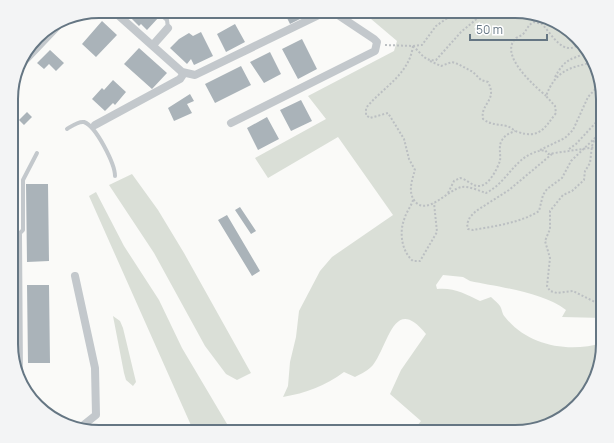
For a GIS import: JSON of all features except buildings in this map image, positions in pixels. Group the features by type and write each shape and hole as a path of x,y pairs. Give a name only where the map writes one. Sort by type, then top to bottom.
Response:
{"street":[{"path":"122,18 184,73 199,75 313,18"},
{"path":"231,123 375,51 377,45 374,39 342,18"},
{"path":"153,45 168,28"},
{"path":"93,126 180,79 184,73"},
{"path":"75,276 96,372 96,415 86,423"}],"lane":[{"path":"165,18 167,20 168,28"},
{"path":"67,129 79,122 85,122 93,126 115,168 115,176"},
{"path":"18,232 23,230 23,180 37,153"}],"path":[{"path":"377,45 422,45 436,26 447,18"},
{"path":"430,61 436,60 462,32 478,18"},
{"path":"413,46 423,57 430,61 441,66 452,62 458,64 473,72 481,80 488,82 492,94 489,102 484,107 482,113 483,119 496,126 508,126 515,131 536,134 556,113 556,109 546,96 521,73 515,62 512,51 516,38 524,33 526,28 534,22 542,24 554,41 566,47 576,46"},
{"path":"413,46 408,64 404,71 382,90 366,108 366,115 370,118 388,113 404,140 409,159 415,170 411,183 411,196 416,203 424,206 434,203 448,194 464,187 486,193 495,189 509,171 521,160 536,151 565,138 574,130 588,97 595,89"},
{"path":"546,96 562,65 569,58 582,55"},
{"path":"555,78 569,68 588,63"},
{"path":"567,150 576,144 596,123"},
{"path":"448,194 450,186 460,178 467,179 476,186 481,186 486,183 492,176 500,160 500,145 502,140 515,131"},
{"path":"553,153 509,190 476,211 470,217 467,224 468,228 472,230 514,221 529,217 539,211 547,189 562,178 571,161 596,138"},
{"path":"596,138 592,146 590,163 585,171 584,180 572,192 563,195 550,211 550,228 545,241 550,258 546,286 550,291 558,293 573,291 596,302"},
{"path":"536,151 545,150 548,154 596,146"},
{"path":"413,200 402,227 405,250 407,256 413,261 420,261 429,243 435,238 437,232 434,203"}],"shaded area":[{"path":"370,18 520,18 546,24 555,29 576,46 588,63 592,73 596,94 596,318 562,317 566,310 533,294 470,281 463,277 443,275 436,285 437,289 454,290 480,301 491,297 501,307 504,316 514,327 537,341 563,347 596,345 592,370 588,380 572,401 551,417 536,422 515,425 418,425 421,421 390,394 401,370 426,334 415,323 406,319 399,321 394,327 388,335 379,356 373,365 365,372 355,377 344,372 315,388 283,397 288,386 290,362 296,337 299,311 320,271 332,257 393,215 338,137 268,178 255,158 326,119 308,96 394,51 397,41"},
{"path":"132,174 158,210 184,253 251,373 237,380 226,374 205,346 154,253 109,185"},
{"path":"96,192 124,246 159,300 182,348 228,425 191,425 89,196"},
{"path":"113,316 120,321 123,328 136,382 133,386 126,380 124,373"}]}
